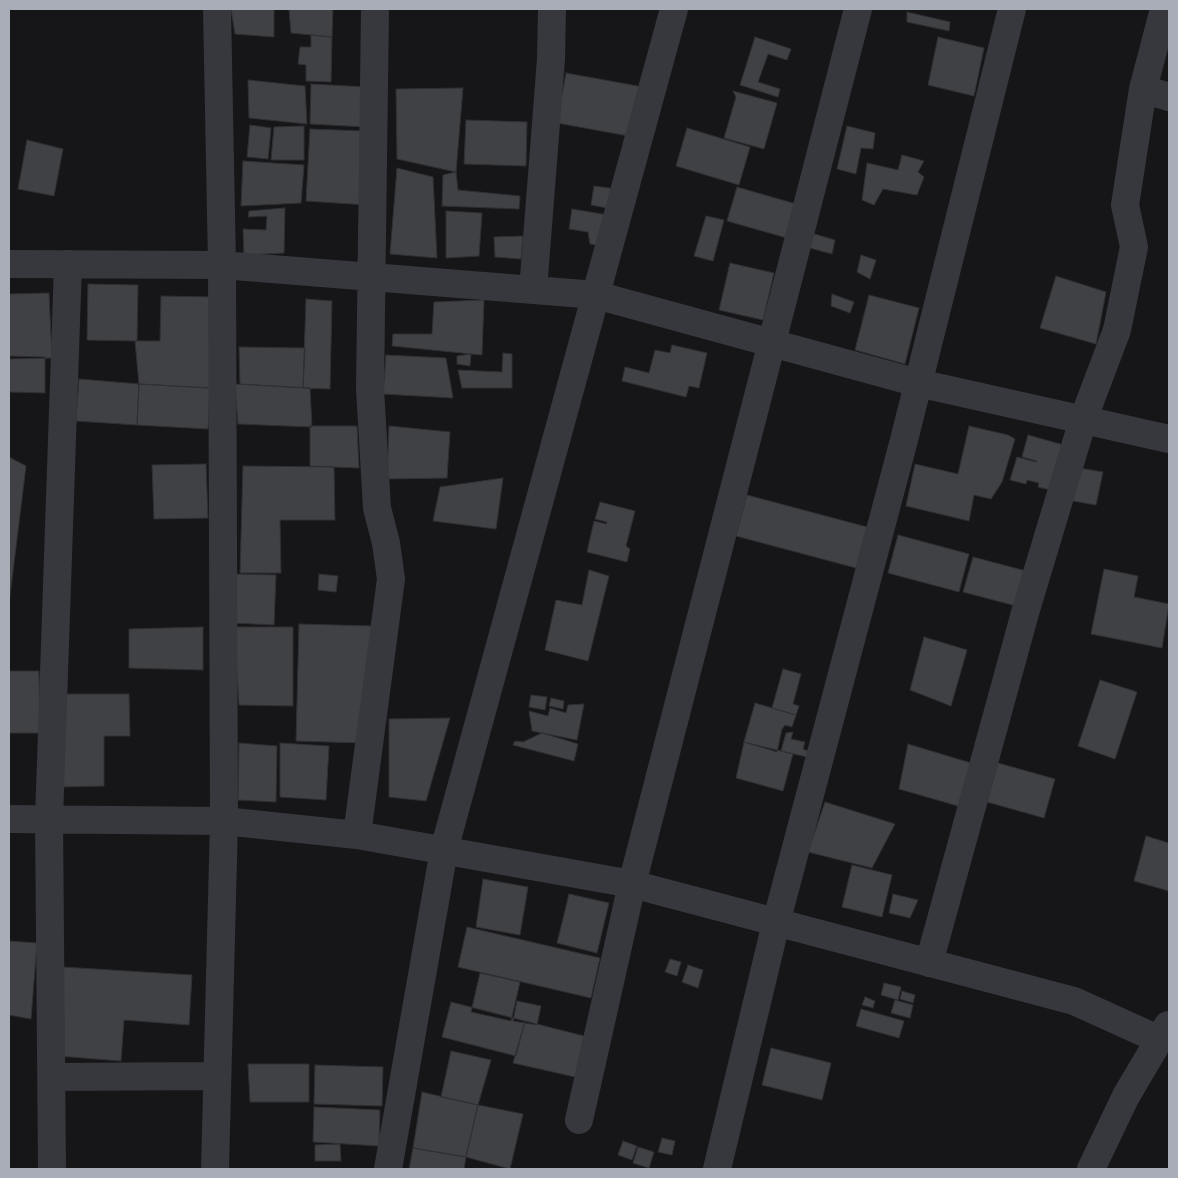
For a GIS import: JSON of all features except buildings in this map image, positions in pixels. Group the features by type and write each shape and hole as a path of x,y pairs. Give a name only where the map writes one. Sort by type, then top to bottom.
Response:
{"street":[{"path":"215,1169 224,821 222,265 217,9"},
{"path":"357,835 391,578 386,543 377,508 370,390 375,139 375,9"},
{"path":"533,290 551,59 552,9"},
{"path":"388,1169 444,850 674,9"},
{"path":"578,1120 632,884 858,9"},
{"path":"717,1169 776,923 918,383 1012,9"},
{"path":"929,964 1025,614 1083,420 1117,330 1134,247 1125,205 1142,89 1164,9"},
{"path":"1142,89 1169,97"},
{"path":"9,264 222,265 596,295 918,383 1169,439"},
{"path":"52,1169 48,819 68,264"},
{"path":"9,818 224,821 357,835 632,884 1074,1001 1165,1032 1126,1096 1091,1169"},
{"path":"51,1077 217,1076"}]}
